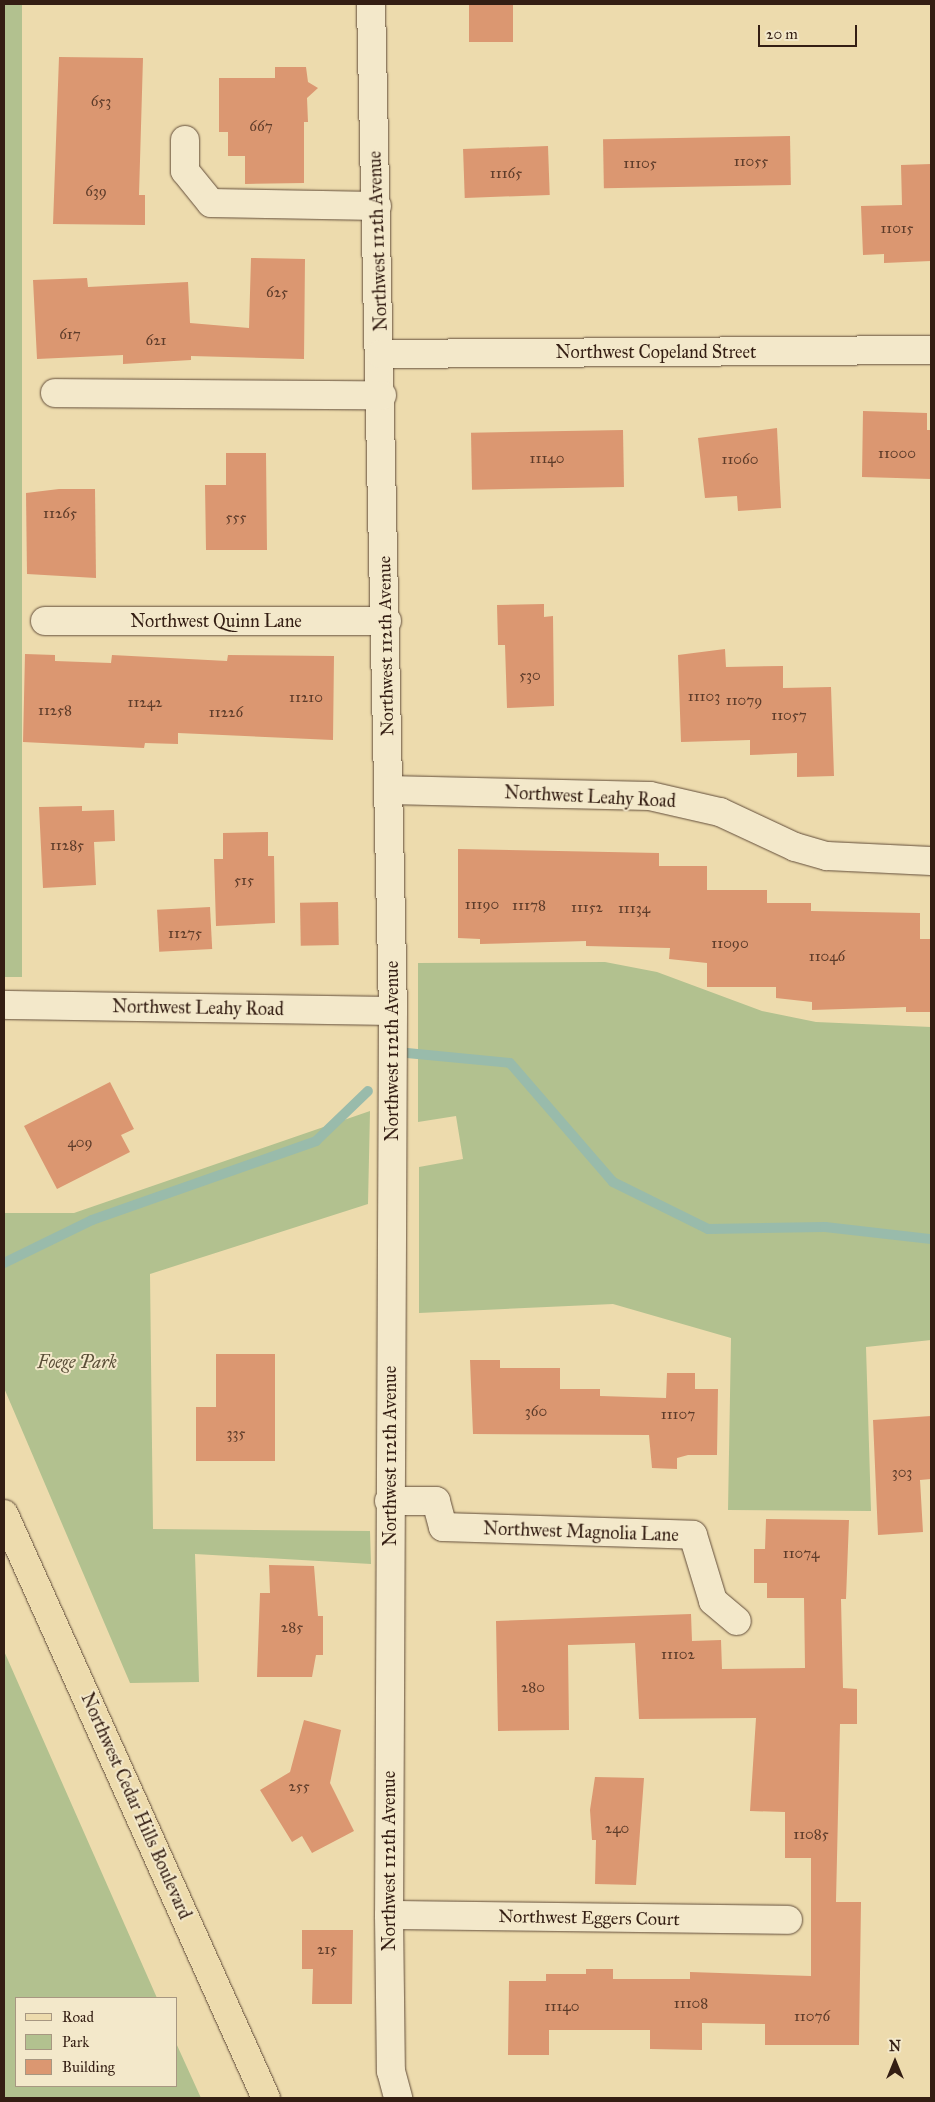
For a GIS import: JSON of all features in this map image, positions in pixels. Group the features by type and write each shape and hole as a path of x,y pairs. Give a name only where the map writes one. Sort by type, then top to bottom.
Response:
{"main road":[{"name":"Northwest Cedar Hills Boulevard","path":"4,1514 266,2098"}],"street":[{"name":"Northwest 112th Avenue","path":"372,4 382,394 393,1011 389,1502 389,1916 391,2071 398,2098"},
{"path":"185,140 186,171 211,203 377,206"},
{"name":"Northwest Copeland Street","path":"381,354 931,350"},
{"path":"55,394 382,394"},
{"name":"Northwest Quinn Lane","path":"45,621 386,621"},
{"name":"Northwest Leahy Road","path":"388,790 650,796 720,812 794,847 827,856 931,861"},
{"name":"Northwest Leahy Road","path":"4,1005 393,1011"},
{"name":"Northwest Magnolia Lane","path":"389,1502 436,1502 443,1527 693,1535 714,1601 737,1621"},
{"name":"Northwest Eggers Court","path":"389,1916 788,1920"}],"green space":[{"path":"4,4 22,4 22,977 4,977"},
{"path":"605,962 657,972 762,1011 816,1022 931,1027 931,1340 866,1347 871,1511 728,1510 731,1338 613,1304 419,1313 419,1167 463,1159 456,1116 418,1122 418,963"},
{"name":"Foege Park","path":"370,1111 368,1204 150,1274 153,1529 370,1531 371,1564 195,1554 199,1682 130,1683 4,1388 4,1213 74,1213"},
{"path":"4,1651 157,1997 15,1997 15,2087 178,2087 178,2047 201,2098 4,2098"}],"building":[{"path":"469,4 513,4 513,42 469,42"},
{"path":"59,57 143,58 139,195 145,195 145,225 53,224"},
{"path":"275,67 306,67 308,82 318,88 307,98 308,122 304,122 304,183 245,184 245,156 228,156 228,132 219,132 219,78 275,78"},
{"path":"790,136 791,185 604,188 603,139"},
{"path":"548,146 550,195 465,198 463,149"},
{"path":"931,164 931,261 884,263 884,254 863,255 861,206 902,205 901,165"},
{"path":"251,258 305,259 304,359 191,356 191,360 123,364 123,355 37,359 33,280 87,278 88,287 188,282 190,323 249,328"},
{"path":"863,411 927,413 927,430 931,430 931,479 862,477"},
{"path":"777,428 781,508 738,511 737,496 705,498 698,438"},
{"path":"623,430 624,487 472,490 471,433"},
{"path":"226,453 266,453 267,550 206,550 205,485 226,485"},
{"path":"59,489 95,489 96,578 27,574 26,493"},
{"path":"544,604 544,617 553,616 554,706 507,708 505,645 498,645 497,605"},
{"path":"725,649 726,667 783,666 783,688 831,687 834,776 797,777 797,753 750,755 750,740 681,742 678,655"},
{"path":"25,654 55,655 55,661 111,663 112,655 227,661 228,655 334,656 333,740 178,733 178,744 145,743 144,748 23,742"},
{"path":"82,806 82,811 114,810 115,841 94,842 96,885 43,888 39,807"},
{"path":"268,832 268,856 274,856 275,923 216,926 214,859 223,859 223,833"},
{"path":"458,849 659,853 659,866 707,866 707,890 767,890 767,903 811,903 811,911 920,913 920,939 931,939 931,1012 906,1012 906,1007 812,1010 812,1002 776,998 776,987 707,987 707,963 669,959 670,948 586,946 586,941 480,944 480,939 458,938"},
{"path":"338,902 339,945 301,946 300,903"},
{"path":"210,907 212,949 159,952 157,910"},
{"path":"110,1082 134,1129 121,1135 130,1152 57,1189 24,1126"},
{"path":"216,1354 275,1354 275,1461 196,1461 196,1407 216,1407"},
{"path":"470,1360 500,1360 500,1368 560,1368 560,1389 600,1389 600,1396 666,1398 667,1373 695,1373 695,1389 718,1389 717,1455 688,1455 677,1458 677,1469 652,1468 649,1435 473,1434"},
{"path":"931,1416 931,1479 920,1480 923,1532 878,1535 873,1420"},
{"path":"766,1519 849,1520 846,1599 841,1599 843,1688 857,1689 857,1724 840,1724 836,1902 861,1902 859,2045 765,2045 765,2024 702,2023 702,2050 650,2049 650,2030 549,2030 549,2055 508,2055 509,1981 546,1981 546,1974 586,1974 586,1969 613,1969 613,1979 690,1979 690,1972 811,1976 811,1858 785,1858 785,1812 750,1811 756,1718 639,1719 635,1643 568,1645 569,1730 498,1731 496,1621 691,1614 692,1641 721,1640 722,1669 805,1668 804,1598 767,1598 767,1583 754,1583 754,1549 765,1549"},
{"path":"269,1565 314,1566 318,1616 323,1616 323,1655 316,1655 312,1677 257,1677 260,1593 270,1593"},
{"path":"304,1720 341,1730 330,1783 354,1831 312,1853 302,1836 292,1842 260,1790 290,1772"},
{"path":"595,1777 644,1778 636,1885 595,1884 596,1840 592,1840 590,1810"},
{"path":"302,1930 353,1930 352,2004 312,2004 313,1969 302,1969"}],"waterway":[{"path":"407,1053 510,1063 613,1182 708,1229 825,1227 931,1239"},
{"path":"4,1263 92,1220 316,1141 368,1091"}]}
